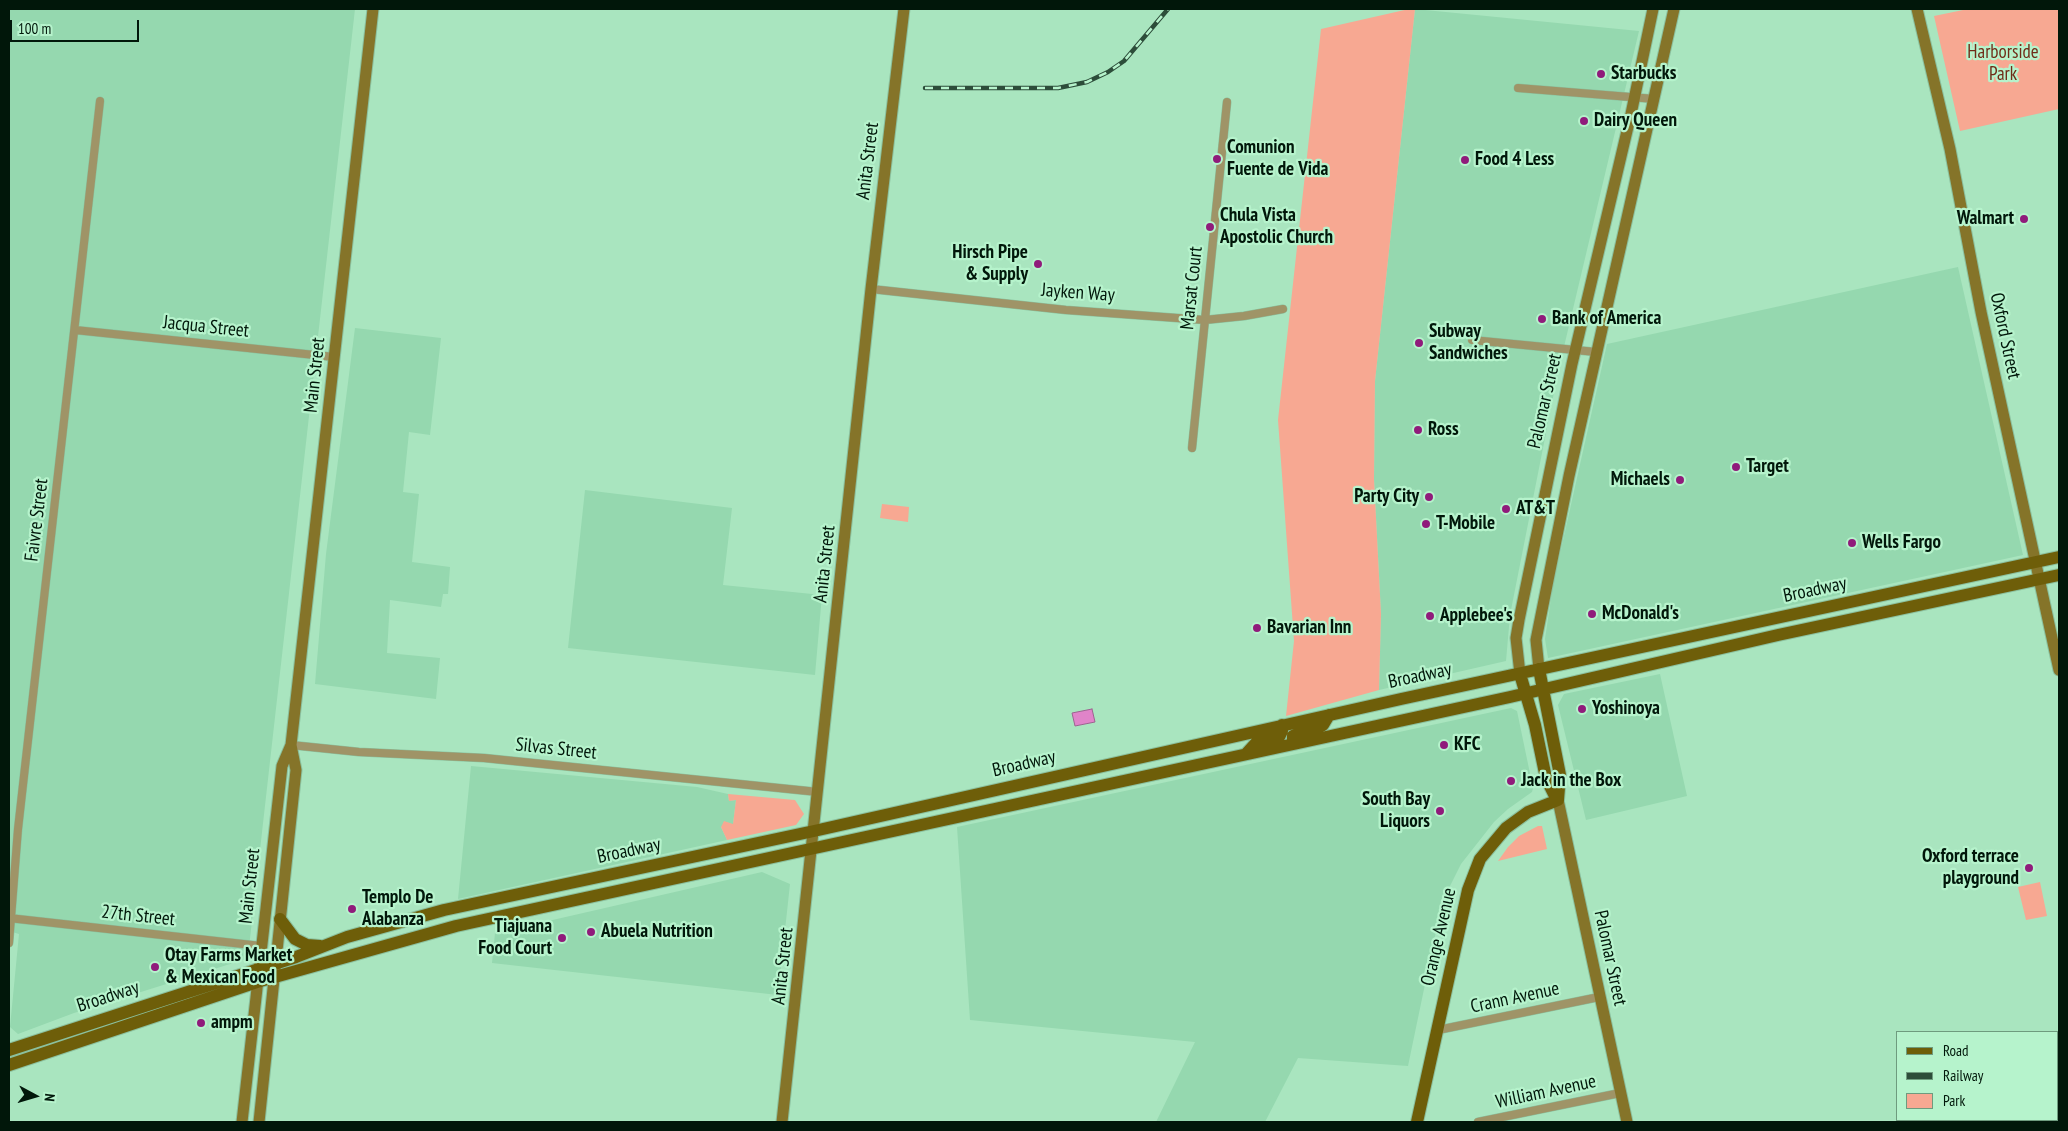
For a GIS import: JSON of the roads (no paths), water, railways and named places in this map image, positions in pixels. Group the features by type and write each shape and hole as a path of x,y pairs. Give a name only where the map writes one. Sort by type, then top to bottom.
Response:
{"main road":[{"name":"Main Street","path":"242,1122 260,946 282,766 291,744 373,9"},
{"name":"Anita Street","path":"782,1122 871,289 904,9"},
{"name":"Palomar Street","path":"1558,800 1546,778 1535,725 1520,674 1516,638 1576,350 1653,9"},
{"name":"Palomar Street","path":"1626,1122 1558,800 1560,775 1542,690 1536,640 1596,352 1674,9"},
{"name":"Oxford Street","path":"1917,9 1950,149 1981,312 2059,670"},
{"name":"Broadway","path":"9,1050 276,963 347,937 444,910 814,831 1282,725 2059,557"},
{"name":"Broadway","path":"9,1065 257,982 438,931 591,896 1525,694 1778,635 2059,575"},
{"path":"1773,618 1778,635"},
{"path":"1293,744 1293,736 1323,725 1329,715"},
{"path":"1246,754 1256,743 1279,737 1282,725"},
{"name":"Main Street","path":"259,1122 296,770 291,744"},
{"path":"1086,769 1090,788"},
{"name":"Orange Avenue","path":"1417,1122 1468,890 1480,859 1506,828 1528,812 1558,800"},
{"path":"589,879 591,896"},
{"path":"280,919 295,940 307,945 322,946"}],"street":[{"path":"1518,88 1655,99"},
{"name":"Faivre Street","path":"9,943 18,829 100,101"},
{"name":"Marsat Court","path":"1192,448 1228,102"},
{"name":"Jayken Way","path":"871,289 1066,310 1205,320 1283,309"},
{"name":"Jacqua Street","path":"75,330 334,357"},
{"path":"1472,340 1596,352"},
{"name":"Silvas Street","path":"291,744 359,752 484,758 818,792"},
{"name":"27th Street","path":"10,918 260,946"},
{"name":"Crann Avenue","path":"1438,1030 1599,997"},
{"name":"William Avenue","path":"1478,1122 1620,1093"}],"railway":[{"path":"925,88 1058,88 1087,82 1108,72 1124,61 1168,9"}],"place":[{"name":"Starbucks","path":"1601,74"},
{"name":"Dairy Queen","path":"1584,121"},
{"name":"Comunion Fuente de Vida","path":"1217,159"},
{"name":"Food 4 Less","path":"1465,160"},
{"name":"Walmart","path":"2024,219"},
{"name":"Chula Vista Apostolic Church","path":"1210,227"},
{"name":"Hirsch Pipe & Supply","path":"1038,264"},
{"name":"Bank of America","path":"1542,319"},
{"name":"Subway Sandwiches","path":"1419,343"},
{"name":"Ross","path":"1418,430"},
{"name":"Target","path":"1736,467"},
{"name":"Michaels","path":"1680,480"},
{"name":"Party City","path":"1429,497"},
{"name":"AT&T","path":"1506,509"},
{"name":"T-Mobile","path":"1426,524"},
{"name":"Wells Fargo","path":"1852,543"},
{"name":"McDonald's","path":"1592,614"},
{"name":"Applebee's","path":"1430,616"},
{"name":"Bavarian Inn","path":"1257,628"},
{"name":"Yoshinoya","path":"1582,709"},
{"name":"KFC","path":"1444,745"},
{"name":"Jack in the Box","path":"1511,781"},
{"name":"South Bay Liquors","path":"1440,811"},
{"name":"Oxford terrace playground","path":"2029,868"},
{"name":"Templo De Alabanza","path":"352,909"},
{"name":"Abuela Nutrition","path":"591,932"},
{"name":"Tiajuana Food Court","path":"562,938"},
{"name":"Otay Farms Market & Mexican Food","path":"155,967"},
{"name":"ampm","path":"201,1023"}],"park label":[{"name":"Harborside Park","path":"2003,64"}]}
